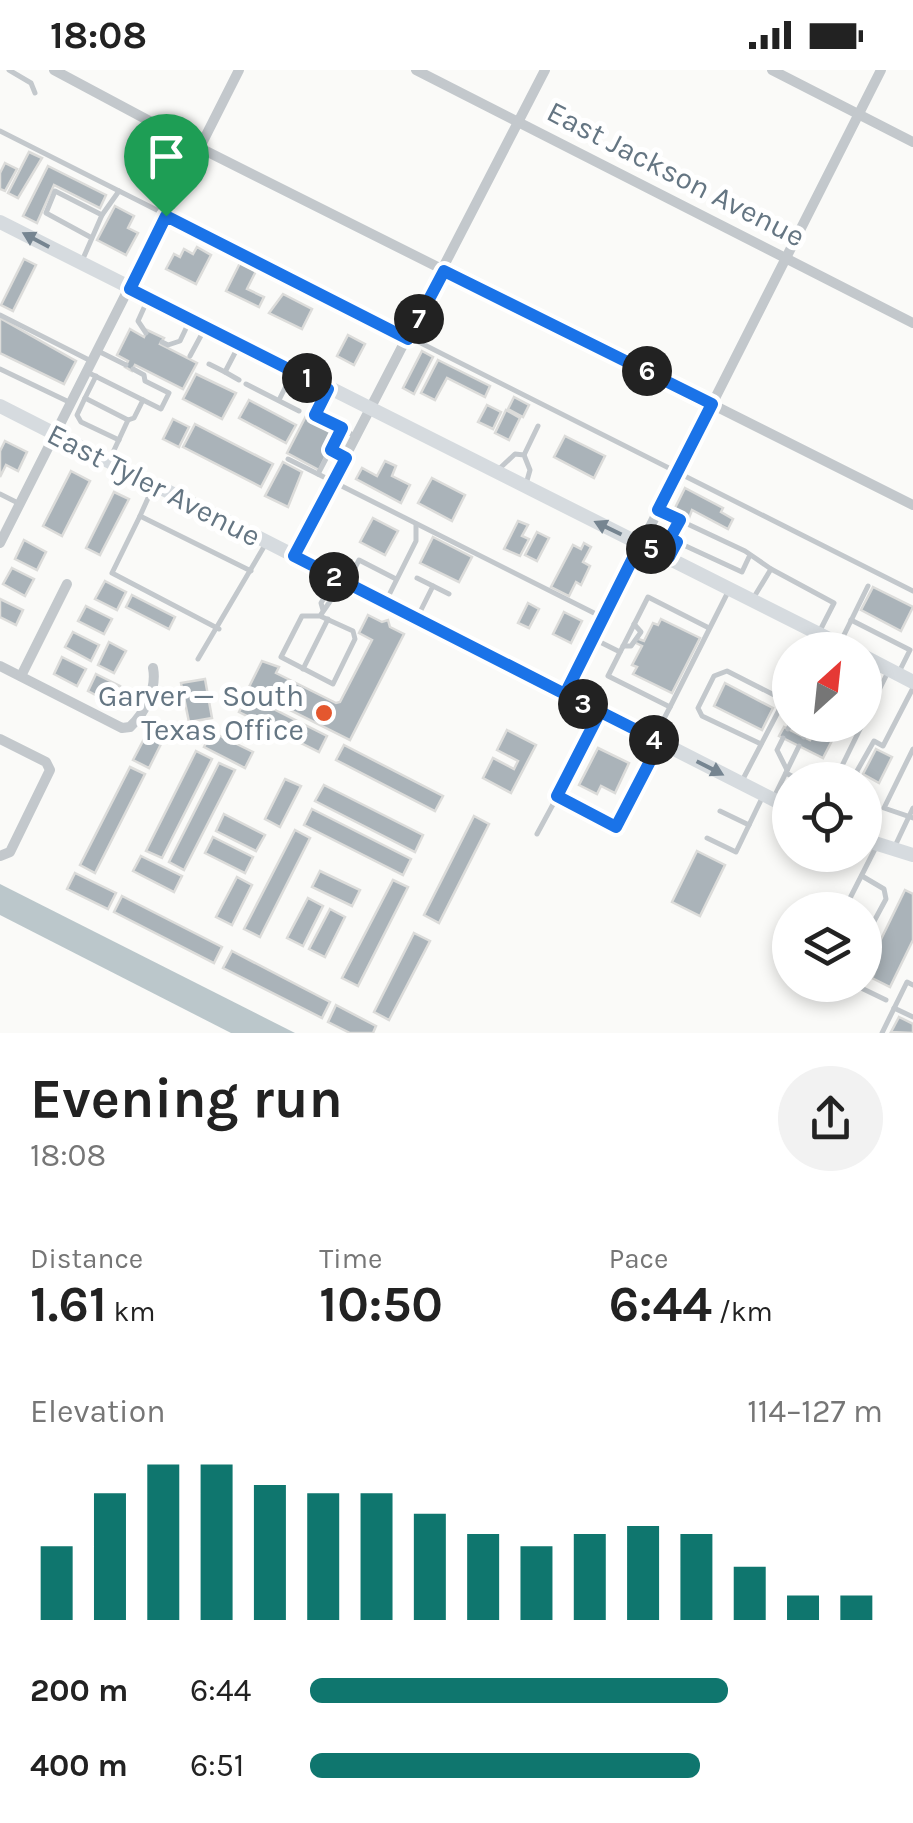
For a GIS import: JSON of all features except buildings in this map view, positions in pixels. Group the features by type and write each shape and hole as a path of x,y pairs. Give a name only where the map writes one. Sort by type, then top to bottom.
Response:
{"main road":[{"path":"0,222 816,632"},
{"name":"East Tyler Avenue","path":"0,406 294,556 338,584 385,602 772,799"},
{"path":"882,666 913,685"},
{"path":"882,846 913,855"}],"street":[{"path":"54,70 200,148 913,505"},
{"path":"0,543 92,370 239,70"},
{"name":"East Jackson Avenue","path":"416,70 913,323"},
{"path":"294,556 444,271 544,70"},
{"path":"772,70 913,142"},
{"path":"565,694 880,70"},
{"path":"20,676 67,584"},
{"path":"0,666 122,728 130,727 139,718 154,684 154,668"},
{"path":"0,739 46,762 50,770 10,852 0,856"}],"lane":[{"path":"9,70 31,83 35,93"},
{"path":"0,131 913,591"},
{"path":"92,238 46,213 56,191 102,216"},
{"path":"81,264 102,216 119,191"},
{"path":"146,333 138,321 148,298"},
{"path":"0,315 161,409 169,393 144,381 144,375 133,369"},
{"path":"162,342 180,341 190,320"},
{"path":"190,356 205,327"},
{"path":"224,372 239,344"},
{"path":"98,351 126,366"},
{"path":"209,364 239,380"},
{"path":"0,369 72,403"},
{"path":"92,370 86,398 77,415 81,422 118,440"},
{"path":"279,400 294,372"},
{"path":"246,384 299,411"},
{"path":"328,389 315,415 358,437"},
{"path":"86,398 128,420"},
{"path":"108,461 128,420 134,418 143,400"},
{"path":"525,487 530,470 524,454 538,426"},
{"path":"314,471 323,463 342,428"},
{"path":"331,450 346,458"},
{"path":"496,472 509,457 524,454"},
{"path":"288,459 604,618"},
{"path":"155,485 112,573 219,629"},
{"path":"0,494 20,504"},
{"path":"658,510 745,551 749,557 834,603 819,632"},
{"path":"140,516 251,571"},
{"path":"680,520 670,538 677,542 742,572 749,557"},
{"path":"385,602 416,540 416,524"},
{"path":"198,660 267,542"},
{"path":"669,557 677,542"},
{"path":"322,613 353,630 355,639 332,684 281,657 302,616 322,613 338,584 359,560 396,579"},
{"path":"557,796 616,827 709,628 725,584 727,564"},
{"path":"752,599 771,569"},
{"path":"417,578 450,594"},
{"path":"416,619 434,586"},
{"path":"849,632 868,586"},
{"path":"670,707 608,676 648,597 709,628"},
{"path":"304,669 328,619"},
{"path":"851,620 911,647 882,691"},
{"path":"593,638 622,649"},
{"path":"761,744 702,716 698,708 714,676 727,671 772,694"},
{"path":"862,762 874,741 883,746 913,685"},
{"path":"537,834 600,712"},
{"path":"741,784 772,723"},
{"path":"791,762 800,746"},
{"path":"911,817 884,808 913,750"},
{"path":"707,838 736,852 772,791"},
{"path":"894,850 913,808"},
{"path":"720,811 750,825"},
{"path":"853,892 863,872"},
{"path":"862,876 884,889 886,899 882,906"},
{"path":"882,1033 907,982 913,985"},
{"path":"882,998 886,1000"},
{"path":"894,1008 913,1018"}],"shaded area":[{"path":"0,884 295,1033 231,1033 0,915"}],"place":[{"name":"Garver — South Texas Office","path":"324,713"}],"route":[{"path":"166,216 408,339 444,271 712,404 658,510 680,520 670,538 677,542 669,557 640,544 565,694 660,742 616,827 557,796 600,712 294,556 346,458 331,450 342,428 315,415 328,389 130,289 166,216"}]}
